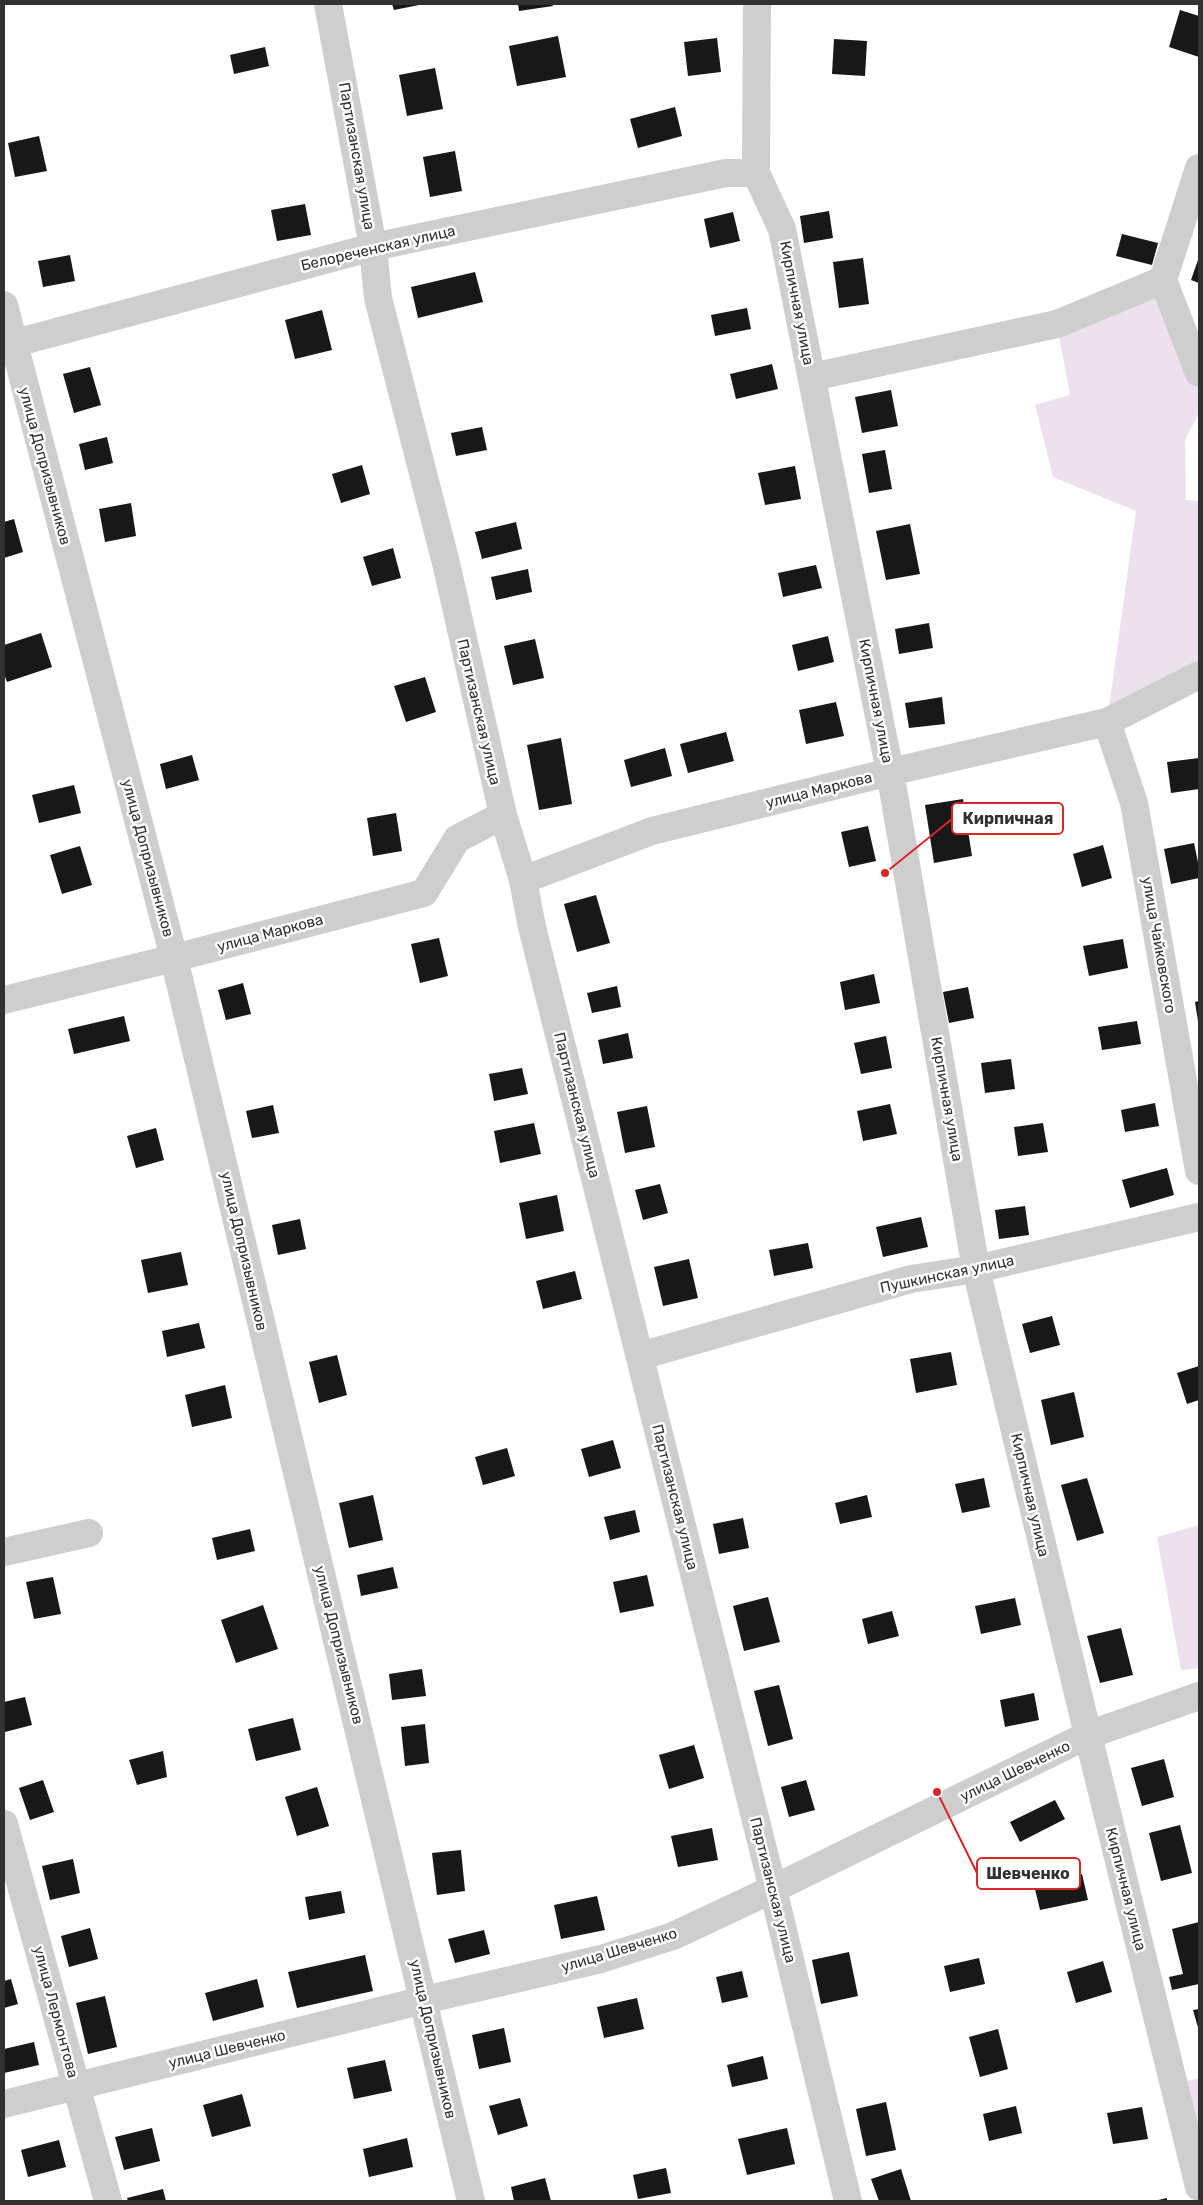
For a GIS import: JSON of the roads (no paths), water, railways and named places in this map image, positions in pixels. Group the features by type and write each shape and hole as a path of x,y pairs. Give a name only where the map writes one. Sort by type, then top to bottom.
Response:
{"street":[{"name":"Партизанская улица","path":"328,4 373,247 378,298 446,563 503,815 523,880 532,927 773,1889 848,2201"},
{"name":"Кирпичная улица","path":"758,4 756,173 782,228 812,377 890,772 976,1269 1199,2187"},
{"path":"1199,168 1163,280 1199,373"},
{"name":"Белореченская улица","path":"8,345 373,247 726,173 756,173"},
{"path":"812,377 1056,324 1163,280"},
{"name":"улица Допризывников","path":"4,305 8,345 174,958 471,2201"},
{"name":"улица Маркова","path":"523,880 652,831 890,772 1107,722 1199,675"},
{"name":"улица Чайковского","path":"1107,722 1134,803 1199,1171"},
{"name":"улица Маркова","path":"4,1000 424,893 457,839 503,815"},
{"name":"Пушкинская улица","path":"640,1356 911,1279 976,1269 1199,1217"},
{"path":"4,1552 88,1533"},
{"name":"улица Шевченко","path":"4,2104 610,1956 673,1936 1088,1736 1199,1696"},
{"name":"улица Лермонтова","path":"4,1824 108,2201"}],"place":[{"name":"Кирпичная","path":"885,873"},
{"name":"Шевченко","path":"937,1792"}]}
